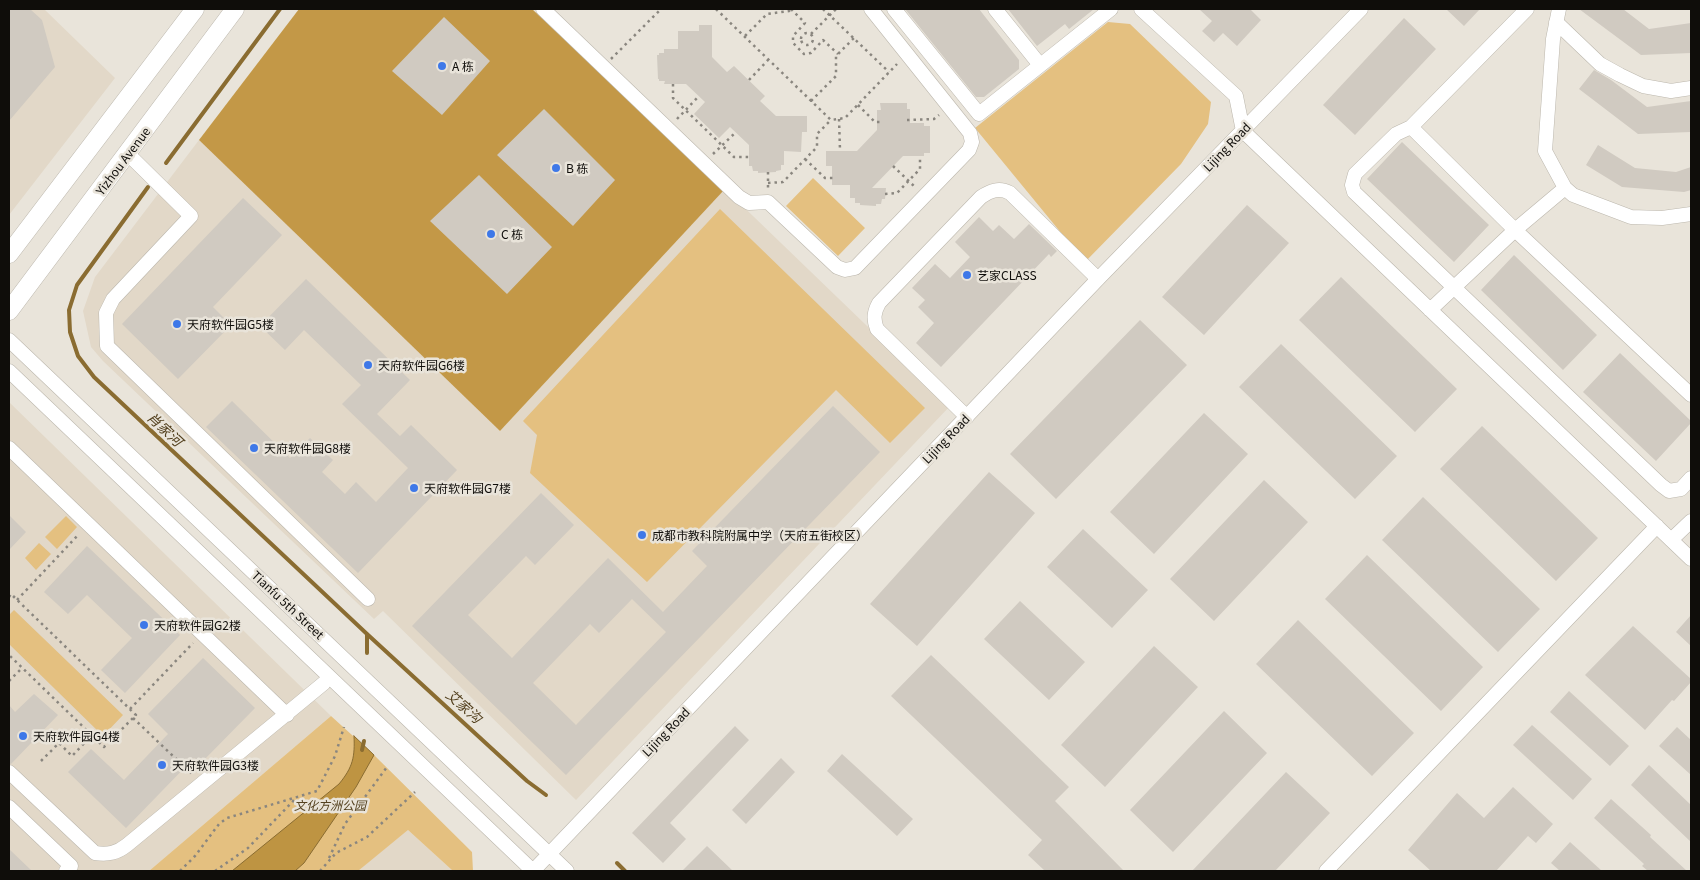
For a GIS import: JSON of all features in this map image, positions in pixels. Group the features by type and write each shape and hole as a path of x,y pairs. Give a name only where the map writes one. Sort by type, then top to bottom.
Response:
{"main road":[{"path":"9,254 195,9"},
{"name":"Yizhou Avenue","path":"9,311 235,9"}],"street":[{"path":"543,9 739,197 749,203 768,202 837,267 845,270 854,268 969,150 972,142 970,133 871,9"},
{"path":"894,9 979,114 1106,10"},
{"path":"995,9 1040,65"},
{"path":"1141,9 1236,96 1243,130 1691,559"},
{"name":"Lijing Road","path":"533,871 1098,279 1361,9"},
{"path":"1527,9 1411,128 1396,134 1355,174 1352,185 1354,192 1669,491 1681,489 1691,478"},
{"path":"1558,15 1600,64 1620,75 1643,86 1671,91 1691,88"},
{"path":"1558,15 1552,39 1545,151 1565,188 1573,195 1631,217 1662,218 1691,214"},
{"path":"1411,128 1515,230 1691,395"},
{"path":"128,154 191,216 113,299 106,313 107,346 368,599"},
{"path":"1430,310 1515,230 1565,188"},
{"path":"967,417 877,329 874,316 876,309 886,296 981,197 988,192 1000,189 1010,193 1098,279"},
{"name":"Tianfu 5th Street","path":"9,340 567,871"},
{"name":"Tianfu 5th Street","path":"9,371 533,871"},
{"path":"9,448 287,714"},
{"path":"1671,540 1691,521"},
{"path":"1326,871 1657,526"},
{"path":"9,772 95,854 108,855 122,849 324,683"},
{"path":"9,807 71,866 66,871"}],"path":[{"path":"603,67 661,9"},
{"path":"716,9 831,120"},
{"path":"745,36 767,14 789,11 791,9 806,23 794,36 793,43 804,54 811,52 823,40 838,54"},
{"path":"823,9 889,72"},
{"path":"812,34 836,9"},
{"path":"798,30 802,35 801,40 803,44"},
{"path":"802,35 812,34"},
{"path":"812,34 814,40 812,44"},
{"path":"811,101 836,76 836,56 854,38"},
{"path":"798,48 803,44"},
{"path":"803,44 806,46 812,44"},
{"path":"812,44 816,48"},
{"path":"768,183 783,182 817,147 817,134 831,120 845,118 907,53"},
{"path":"749,80 768,59"},
{"path":"673,84 673,98 722,146 734,157 749,158"},
{"path":"667,128 699,96"},
{"path":"858,105 875,122 882,122"},
{"path":"907,120 934,119 949,106"},
{"path":"839,119 840,150"},
{"path":"703,163 736,132"},
{"path":"886,194 897,193 920,169 920,156"},
{"path":"805,159 825,178 833,178"},
{"path":"893,166 924,196"},
{"path":"768,172 768,202"},
{"path":"17,600 89,524"},
{"path":"9,597 11,594 136,715 104,746 9,655"},
{"path":"130,709 203,633"},
{"path":"9,681 22,668"},
{"path":"133,718 202,783"},
{"path":"180,871 195,856 219,824 227,818 317,791 335,756 344,727"},
{"path":"41,761 59,743 72,756 92,735"},
{"path":"329,860 344,824 388,767"},
{"path":"320,871 336,853 367,836 415,792"},
{"path":"215,871 248,848 298,796"}],"shaded area":[{"path":"9,9 44,9 115,78 9,215"},
{"path":"299,9 532,9 725,189 500,431 199,140"},
{"name":"成都市教科院附属中学（天府五街校区）","path":"199,140 500,431 725,189 950,406 576,800 383,611 374,619 103,361 91,347 83,311 95,277"},
{"path":"9,402 331,716 149,871 9,871"},
{"path":"354,736 374,755 356,787 304,863 295,871 232,871 339,784 352,762"},
{"path":"408,830 453,871 358,871 369,861"}],"green space":[{"path":"1108,22 1130,24 1211,102 1208,124 1181,164 1085,262 975,128"},
{"path":"813,178 865,228 838,256 786,206"},
{"path":"720,209 925,408 890,443 836,390 647,582 530,473 537,435 523,421"},
{"path":"66,516 77,527 57,549 45,537"},
{"path":"39,543 51,554 36,570 25,558"},
{"path":"14,610 123,715 103,736 9,644 9,615"},
{"name":"文化方洲公园","path":"331,716 374,755 472,852 473,871 453,871 408,830 358,871 149,871"}],"building":[{"path":"9,9 30,9 42,20 55,67 9,121"},
{"path":"905,9 979,9 1019,60 1019,69 984,97 976,97"},
{"path":"1008,9 1094,9 1069,29 1065,24 1037,46"},
{"path":"1199,9 1250,9 1261,20 1237,46 1223,33 1214,42 1202,31 1212,21"},
{"path":"1446,9 1480,9 1464,26"},
{"path":"1579,9 1623,9 1649,29 1691,23 1691,53 1641,55"},
{"name":"A 栋","path":"444,17 490,61 442,115 392,71"},
{"path":"1404,18 1436,49 1355,135 1323,105"},
{"path":"699,25 712,25 712,57 727,72 734,66 765,96 760,101 776,116 807,116 807,132 802,132 801,152 784,151 784,165 781,165 781,170 758,173 758,171 753,171 752,166 749,166 749,145 730,127 719,138 694,114 705,102 686,84 664,84 665,81 659,81 657,55 664,53 664,49 678,49 678,31 699,31"},
{"path":"1594,70 1611,80 1647,107 1691,101 1691,132 1638,134 1579,89"},
{"path":"880,103 907,103 907,109 910,109 910,123 924,123 924,126 930,126 930,153 924,153 924,156 903,156 872,188 886,188 885,199 882,199 881,204 876,204 876,206 860,205 860,203 855,203 855,198 850,198 850,185 832,185 832,166 826,166 826,151 857,151 877,130 877,110 881,110"},
{"name":"B 栋","path":"544,109 615,180 573,226 497,155"},
{"path":"1402,142 1489,225 1454,262 1367,179"},
{"path":"1598,145 1635,168 1676,172 1691,167 1691,190 1684,192 1622,187 1586,165"},
{"name":"C 栋","path":"479,175 552,247 507,294 430,221"},
{"path":"243,198 282,235 213,307 231,325 178,379 122,324"},
{"path":"1247,205 1289,243 1204,335 1162,297"},
{"path":"979,217 993,231 999,225 1014,239 1029,224 1057,251 1051,257 1049,254 941,367 916,343 934,323 918,307 925,300 912,288 935,264 950,278 970,257 955,242"},
{"path":"1514,255 1597,335 1563,370 1481,290"},
{"path":"1341,277 1457,389 1415,432 1299,320"},
{"path":"306,279 410,380 377,414 400,436 411,425 457,470 358,573 206,427 232,401 290,458 310,438 333,460 322,472 345,494 356,482 376,502 408,468 342,404 361,385 304,330 285,350 260,326"},
{"path":"1140,320 1187,365 1056,499 1010,454"},
{"path":"1281,344 1397,456 1355,499 1239,387"},
{"path":"1620,353 1691,421 1656,461 1583,392"},
{"path":"833,406 880,452 566,775 412,626 541,493 574,525 535,565 526,556 468,615 512,658 608,558 663,612 707,566 692,551","holes":["632,599 666,632 576,725 533,683 590,624 599,633"]},
{"path":"1204,413 1248,454 1154,554 1110,512"},
{"path":"1482,426 1598,538 1556,581 1440,469"},
{"path":"989,472 1035,513 917,646 870,604"},
{"path":"1264,480 1308,522 1214,621 1170,579"},
{"path":"1423,497 1540,609 1498,652 1382,540"},
{"path":"9,515 26,532 9,550"},
{"path":"1083,529 1148,590 1112,628 1047,567"},
{"name":"天府软件园G2楼","path":"87,546 180,635 125,693 101,670 132,638 87,595 68,614 44,592"},
{"path":"1367,555 1483,667 1441,711 1325,599"},
{"path":"1020,601 1085,662 1049,700 984,639"},
{"path":"1691,615 1691,646 1676,632"},
{"path":"1298,620 1414,733 1372,776 1256,664"},
{"path":"1633,626 1691,679 1691,682 1674,701 1672,700 1645,730 1585,675"},
{"path":"1154,646 1198,687 1105,787 1061,745"},
{"path":"931,655 1069,787 1055,801 1124,871 1045,871 1028,855 1042,840 891,696"},
{"name":"天府软件园G3楼","path":"203,658 255,708 200,764 194,758 126,828 68,772 91,749 124,780 168,734 148,714"},
{"path":"1569,691 1629,746 1610,766 1550,712"},
{"name":"天府软件园G4楼","path":"34,694 58,715 11,764 9,763 9,705 15,712"},
{"path":"1224,711 1267,753 1173,852 1130,810"},
{"path":"1532,725 1592,779 1573,800 1513,745"},
{"path":"735,726 749,740 670,823 686,839 663,863 632,833"},
{"path":"1677,727 1691,740 1691,775 1659,746"},
{"path":"842,754 913,819 897,836 827,771"},
{"path":"781,758 795,772 746,824 732,810"},
{"path":"1649,765 1691,805 1691,842 1631,785"},
{"path":"1286,772 1330,813 1275,871 1192,871"},
{"path":"1513,787 1553,824 1536,843 1528,836 1496,871 1431,871 1408,850 1457,793 1484,818"},
{"path":"1611,799 1687,871 1648,871 1642,866 1644,864 1594,818"},
{"path":"1570,842 1602,871 1560,871 1551,863"},
{"path":"707,846 733,871 682,871"},
{"path":"9,849 32,871 9,871"}],"waterway":[{"name":"肖家河","path":"166,163 280,9"},
{"name":"肖家河","path":"148,187 77,285 69,310 70,332 78,356 94,377 367,634 527,781 546,795"},
{"name":"肖家河","path":"367,634 367,653"},
{"name":"肖家河","path":"362,750 364,741"},
{"name":"艾家沟","path":"617,863 625,871"}],"place":[{"name":"A 栋","path":"442,66"},
{"name":"B 栋","path":"556,168"},
{"name":"C 栋","path":"491,234"},
{"name":"艺家CLASS","path":"967,275"},
{"name":"天府软件园G5楼","path":"177,324"},
{"name":"天府软件园G6楼","path":"368,365"},
{"name":"天府软件园G8楼","path":"254,448"},
{"name":"天府软件园G7楼","path":"414,488"},
{"name":"成都市教科院附属中学（天府五街校区）","path":"642,535"},
{"name":"天府软件园G2楼","path":"144,625"},
{"name":"天府软件园G4楼","path":"23,736"},
{"name":"天府软件园G3楼","path":"162,765"}]}
